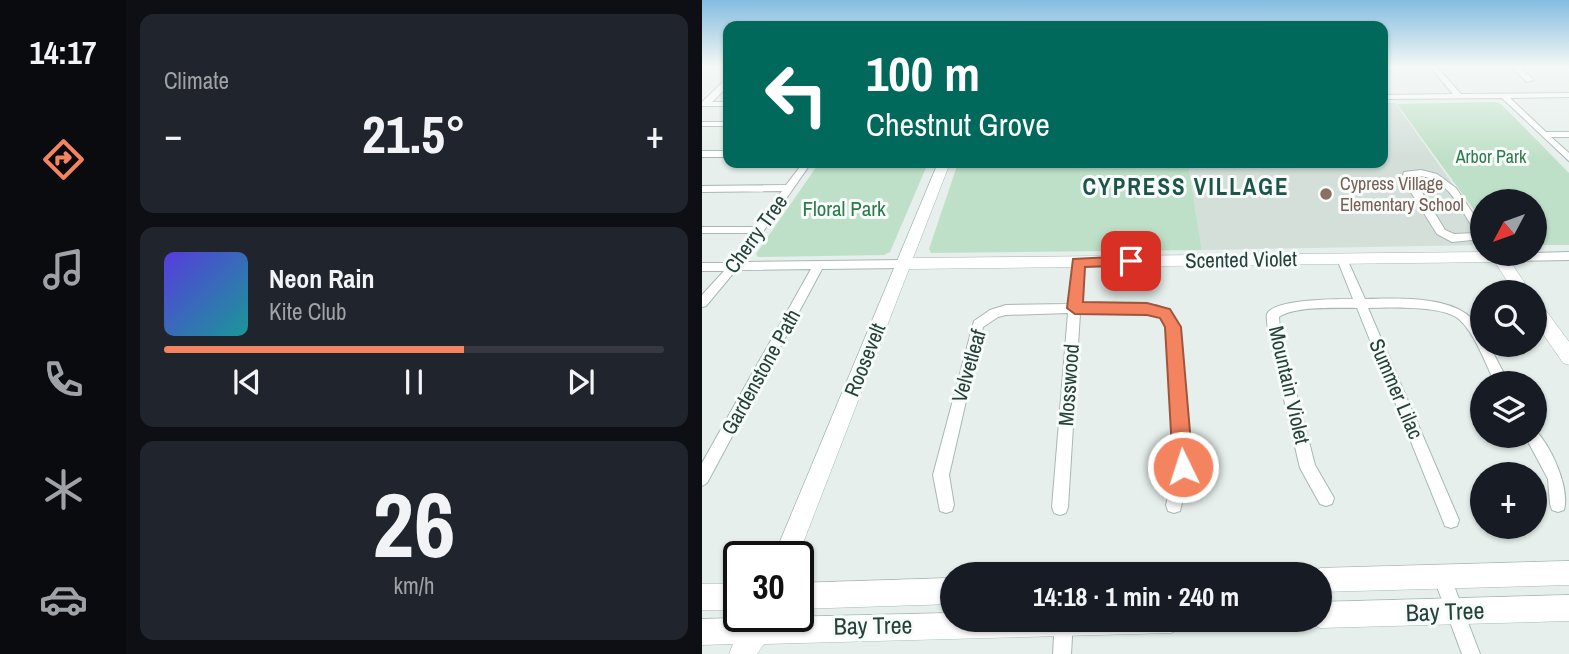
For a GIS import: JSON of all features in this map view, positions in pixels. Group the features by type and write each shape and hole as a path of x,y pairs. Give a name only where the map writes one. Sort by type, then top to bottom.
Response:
{"street":[{"path":"1505,97 1569,160"},
{"path":"703,104 723,104"},
{"path":"702,124 723,124"},
{"path":"1544,135 1569,134"},
{"path":"702,154 723,154"},
{"name":"Cherry Tree","path":"702,303 733,267 803,168"},
{"name":"Roosevelt","path":"792,541 942,168"},
{"path":"1431,173 1444,179 1482,235 1452,237 1441,232 1407,174 1431,173"},
{"path":"702,189 789,188"},
{"path":"702,230 759,229"},
{"name":"Scented Violet","path":"702,267 1470,256"},
{"name":"Scented Violet","path":"1547,256 1569,256"},
{"name":"Summer Lilac","path":"1342,259 1451,520"},
{"name":"Mosswood","path":"1060,507 1078,262"},
{"name":"Gardenstone Path","path":"702,478 819,265"},
{"path":"1361,304 1433,305 1457,312 1465,318 1495,371"},
{"name":"Mountain Violet","path":"1326,498 1308,468 1274,331 1273,315 1282,309 1294,307 1361,304"},
{"name":"Velvetleaf","path":"946,505 941,475 978,324 994,313 1006,310 1075,308 1147,309 1165,313 1173,327 1183,467 1174,505"},
{"path":"1547,326 1569,358"},
{"path":"1539,448 1556,478 1558,504"},
{"name":"Bay Tree","path":"1332,580 1569,573"},
{"path":"1442,576 1471,654"},
{"name":"Bay Tree","path":"814,595 940,591"},
{"path":"702,597 723,597"},
{"name":"Bay Tree","path":"1332,615 1569,608"},
{"name":"Bay Tree","path":"702,632 760,633 940,626"},
{"path":"1062,654 1063,632"},
{"path":"742,654 760,633"}],"shaded area":[{"name":"Cypress Village Elementary School","path":"1388,103 1395,103 1470,208 1470,245 1202,250 1189,168 1388,168"}],"green space":[{"name":"Arbor Park","path":"1397,104 1501,104 1569,173 1569,245 1547,245 1547,189 1470,189 1470,204"},
{"name":"Floral Park","path":"816,168 926,168 890,252 884,255 758,257 756,254"},
{"path":"956,168 1189,168 1202,250 931,253 929,249"}],"place":[{"name":"Cypress Village Elementary School","path":"1326,194"}],"district":[{"name":"CYPRESS VILLAGE","path":"1186,187"}],"route":[{"path":"1131,261 1078,262 1075,308 1147,309 1165,313 1173,327 1183,467"}]}
